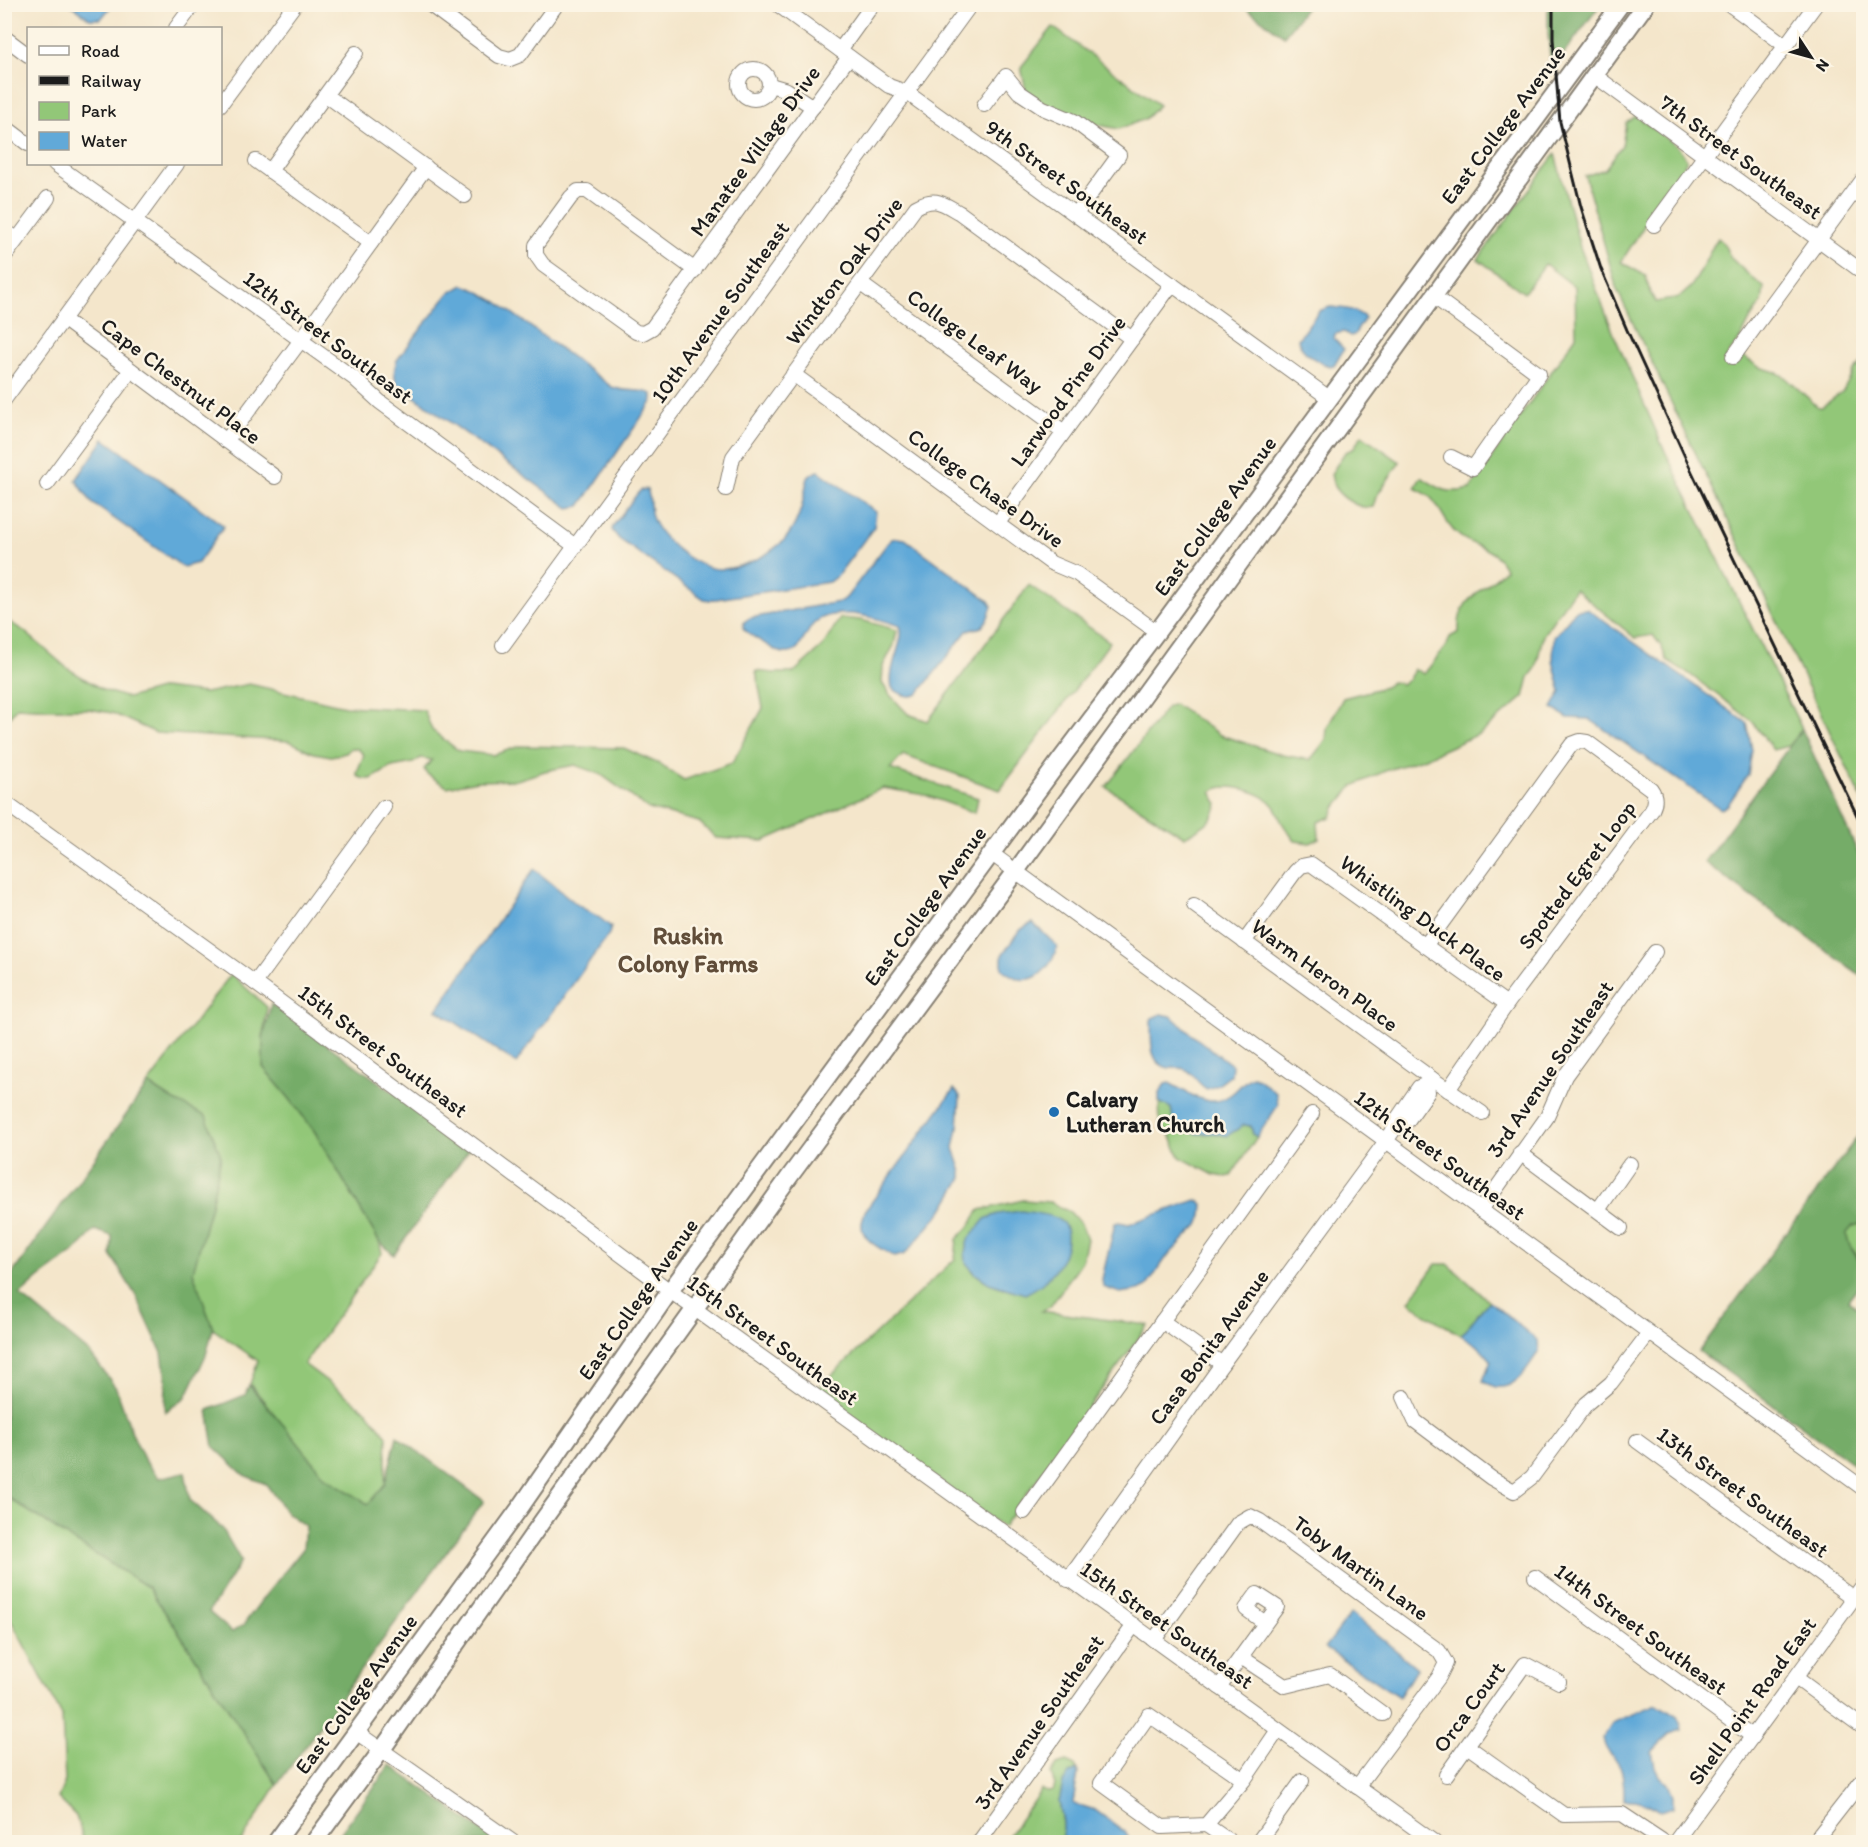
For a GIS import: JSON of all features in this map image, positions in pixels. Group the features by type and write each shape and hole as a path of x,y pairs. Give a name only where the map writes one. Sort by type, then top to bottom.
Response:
{"main road":[{"name":"East College Avenue","path":"276,1842 522,1505 670,1291 1621,4"},
{"name":"East College Avenue","path":"314,1842 783,1184 1016,871 1646,4"},
{"path":"1348,394 1348,389 1390,333 1396,308"},
{"path":"1282,506 1298,471 1331,426 1335,413 1329,398 1366,390"}],"street":[{"path":"177,27 194,4"},
{"path":"222,102 295,4"},
{"path":"429,4 499,56 510,58 520,55 557,4"},
{"name":"9th Street Southeast","path":"777,4 889,86 906,92 1329,398"},
{"name":"Manatee Village Drive","path":"694,270 587,191 578,191 571,197 536,245 536,255 543,265 636,332 643,333 652,328 813,107 873,4"},
{"name":"10th Avenue Southeast","path":"503,645 971,4"},
{"path":"1730,4 1786,46"},
{"path":"1654,225 1816,4"},
{"path":"4,37 27,54"},
{"path":"270,171 356,53"},
{"name":"7th Street Southeast","path":"1594,75 1863,273"},
{"path":"984,105 1006,76 1019,92 1043,108 1074,121 1119,155 1076,214"},
{"path":"770,85 787,90 813,107"},
{"path":"326,94 465,196"},
{"path":"4,126 27,143"},
{"path":"256,160 371,243"},
{"name":"12th Street Southeast","path":"57,165 355,379 399,416 576,546"},
{"path":"4,400 176,165"},
{"path":"226,441 426,167"},
{"path":"1733,357 1863,178"},
{"path":"4,257 48,198"},
{"name":"Windton Oak Drive","path":"726,489 733,457 916,207 927,201 936,201 960,213 1132,339"},
{"path":"4,230 17,239"},
{"name":"College Leaf Way","path":"861,284 1064,432"},
{"name":"Larwood Pine Drive","path":"998,523 1172,284"},
{"path":"1433,296 1539,374 1473,468 1451,457"},
{"name":"Cape Chestnut Place","path":"63,320 275,477"},
{"path":"48,484 131,370"},
{"name":"College Chase Drive","path":"793,374 1051,563 1077,574 1157,632"},
{"name":"Spotted Egret Loop","path":"1425,946 1572,744 1580,741 1587,742 1655,794 1656,804 1652,810 1506,1004 1448,1090"},
{"name":"15th Street Southeast","path":"4,802 255,983 670,1291 1434,1842"},
{"path":"255,983 384,807"},
{"name":"12th Street Southeast","path":"992,854 1863,1489"},
{"name":"Whistling Duck Place","path":"1244,942 1295,872 1301,866 1311,864 1506,1004"},
{"name":"Warm Heron Place","path":"1194,906 1429,1081 1448,1090 1482,1113"},
{"name":"3rd Avenue Southeast","path":"1481,1210 1547,1117 1565,1076 1655,952"},
{"name":"Casa Bonita Avenue","path":"1068,1580 1221,1364 1395,1128 1403,1127 1428,1092 1429,1081"},
{"path":"1024,1512 1312,1114"},
{"path":"1520,1153 1621,1228"},
{"path":"1598,1210 1630,1164"},
{"path":"1162,1321 1221,1364"},
{"path":"1404,1397 1414,1421 1491,1478 1514,1491 1532,1477 1586,1404 1611,1383 1649,1333"},
{"name":"13th Street Southeast","path":"1637,1441 1853,1598"},
{"name":"Toby Martin Lane","path":"1154,1640 1238,1523 1250,1516 1279,1534 1439,1651 1446,1663 1439,1677 1357,1787"},
{"name":"14th Street Southeast","path":"1535,1577 1752,1736"},
{"name":"Shell Point Road East","path":"1675,1842 1863,1584"},
{"path":"1219,1687 1277,1607 1257,1594 1246,1609 1265,1623"},
{"name":"3rd Avenue Southeast","path":"979,1842 1134,1625"},
{"path":"1241,1657 1285,1686 1330,1675 1383,1714"},
{"name":"Orca Court","path":"1446,1775 1525,1664 1559,1682"},
{"path":"1796,1678 1863,1728"},
{"path":"1231,1842 1206,1825 1162,1827 1101,1783 1149,1715 1244,1780"},
{"path":"1206,1825 1244,1780 1278,1730"},
{"path":"356,1732 513,1842"},
{"path":"1467,1746 1564,1815 1622,1814 1664,1842"},
{"path":"1814,1842 1863,1778"},
{"path":"1258,1842 1302,1781"}],"green space":[{"path":"1241,5 1308,5 1284,36"},
{"path":"1548,5 1600,5 1551,71 1548,32"},
{"path":"1053,27 1159,105 1145,119 1119,129 1083,122 1045,104 1026,91 1021,67"},
{"path":"1636,116 1677,146 1687,159 1678,179 1653,212 1621,262 1646,276 1650,293 1656,302 1677,298 1686,292 1697,278 1718,238 1731,258 1764,287 1762,302 1726,358 1735,364 1741,355 1759,367 1776,372 1785,377 1818,407 1822,407 1843,391 1854,371 1863,361 1863,801 1617,290 1585,176 1605,169 1622,145 1626,123"},
{"path":"1555,154 1580,247 1615,337 1662,445 1802,729 1788,746 1773,750 1752,721 1667,660 1653,635 1635,638 1575,589 1543,635 1536,668 1529,677 1524,697 1481,733 1353,786 1335,808 1331,817 1318,822 1319,839 1310,843 1295,841 1267,799 1243,789 1225,787 1211,792 1218,804 1209,821 1185,837 1106,787 1167,707 1174,704 1220,735 1283,755 1310,760 1326,740 1327,728 1343,698 1385,687 1392,682 1402,684 1409,679 1414,669 1424,674 1447,645 1450,637 1459,632 1459,620 1467,602 1505,569 1501,561 1490,551 1469,542 1456,533 1431,498 1415,488 1421,477 1444,490 1470,489 1576,336 1575,287 1545,264 1524,293 1478,259"},
{"path":"1362,435 1400,462 1376,497 1373,507 1357,505 1342,496 1334,487 1331,474 1345,452 1353,449"},
{"path":"1029,585 1110,642 1000,790 903,755 890,769 978,798 975,813 925,795 883,788 764,841 716,838 699,822 649,809 600,774 575,765 517,780 477,781 447,787 427,774 424,769 432,760 421,758 413,763 392,767 371,779 364,779 357,776 364,755 358,749 351,748 346,753 331,756 314,753 289,741 156,733 112,713 88,709 17,707 5,722 5,619 24,631 67,668 103,690 128,698 163,688 205,693 249,684 345,706 424,710 432,730 459,751 493,755 520,746 624,748 659,764 684,780 732,763 763,708 756,671 793,673 823,646 840,618 861,620 897,630 894,645 883,666 882,683 908,714 928,721"},
{"path":"1802,729 1863,864 1863,977 1704,862"},
{"path":"231,974 267,1007 263,1038 263,1067 315,1132 379,1241 382,1253 304,1364 367,1411 387,1436 385,1484 369,1505 325,1477 250,1384 258,1361 213,1329 192,1272 211,1205 221,1156 173,1100 148,1084"},
{"path":"271,1004 470,1148 394,1255 379,1241 315,1132 263,1067 263,1038"},
{"path":"148,1084 173,1100 206,1116 221,1156 193,1272 213,1329 206,1355 186,1397 165,1412 166,1380 162,1353 136,1296 111,1255 112,1236 95,1230 73,1253 20,1295 90,1353 116,1388 145,1461 159,1478 185,1472 190,1500 222,1528 241,1561 209,1612 232,1632 244,1624 303,1549 305,1526 286,1512 266,1484 244,1475 214,1447 208,1410 245,1395 249,1385 325,1477 368,1504 385,1484 397,1436 484,1501 277,1785 148,1587 5,1495 5,1284"},
{"path":"1159,1102 1171,1108 1174,1125 1198,1134 1227,1135 1243,1125 1251,1126 1253,1134 1257,1137 1231,1176 1214,1175 1180,1157 1170,1135 1160,1124"},
{"path":"1863,1129 1863,1223 1853,1226 1847,1233 1850,1246 1860,1262 1863,1273 1861,1283 1848,1300 1863,1312 1863,1471 1699,1351"},
{"path":"1023,1200 1050,1202 1070,1212 1081,1224 1087,1239 1082,1261 1050,1307 1041,1311 1148,1325 1003,1527 815,1391 955,1259 957,1239 980,1210","holes":["976,1231 1023,1292 986,1281 968,1266 965,1256 968,1244"]},
{"path":"1858,1223 1863,1223 1863,1263 1846,1241 1846,1233"},
{"path":"1436,1264 1448,1264 1489,1301 1461,1335 1425,1314 1409,1301"},
{"path":"4,1495 148,1587 277,1785 241,1842 84,1842 76,1816 58,1798 65,1781 62,1716 5,1609"},
{"path":"1066,1762 1075,1766 1077,1770 1069,1774 1059,1802 1063,1823 1063,1842 1004,1842 1041,1790 1053,1791 1055,1785 1051,1774 1057,1765"},
{"path":"390,1765 498,1842 334,1842"}],"water":[{"path":"71,5 112,5 101,19 90,19"},
{"path":"463,285 497,302 612,387 652,394 652,402 580,506 569,508 397,384 394,372 397,360 448,294"},
{"path":"1330,307 1353,311 1365,318 1354,335 1350,336 1344,332 1335,334 1334,339 1344,349 1334,366 1323,364 1312,357 1302,349 1298,339 1319,311"},
{"path":"104,439 224,526 198,563 183,567 92,503 76,480"},
{"path":"819,471 876,512 874,527 838,575 829,582 704,599 619,539 612,530 637,494 647,489 653,520 660,532 683,554 712,568 727,569 749,563 765,555 786,538 800,513 806,482 813,473"},
{"path":"897,538 905,539 989,601 992,606 982,627 967,631 918,694 907,696 892,688 892,671 901,638 900,626 861,615 831,615 815,623 796,650 790,653 770,647 743,628 744,622 750,618 839,602 846,598 887,544"},
{"path":"1587,609 1747,723 1752,750 1748,775 1728,805 1721,809 1589,719 1568,718 1552,708 1561,692 1553,661 1554,637 1576,610"},
{"path":"534,869 579,906 611,927 609,934 516,1063 437,1010"},
{"path":"1033,923 1057,946 1049,965 1039,975 1020,979 1002,969 1002,955 1018,932"},
{"path":"1161,1014 1171,1016 1232,1065 1231,1075 1218,1085 1207,1089 1185,1069 1169,1068 1157,1061 1152,1049 1151,1020"},
{"path":"1253,1077 1276,1093 1278,1105 1257,1137 1253,1134 1251,1126 1244,1125 1227,1136 1215,1133 1198,1134 1174,1125 1171,1108 1159,1102 1159,1093 1165,1084 1169,1083 1199,1098 1214,1101 1230,1095 1246,1080"},
{"path":"954,1089 960,1096 954,1148 962,1178 942,1211 905,1254 895,1257 866,1237 862,1225 865,1211"},
{"path":"1196,1200 1203,1204 1202,1216 1198,1225 1166,1258 1147,1286 1139,1290 1120,1293 1103,1287 1102,1279 1115,1223 1129,1224"},
{"path":"1022,1211 1044,1214 1059,1220 1064,1225 1067,1234 1064,1254 1055,1271 1025,1294 989,1283 976,1274 966,1263 965,1252 968,1240 985,1219 998,1214"},
{"path":"1489,1301 1538,1341 1539,1351 1527,1369 1516,1381 1503,1387 1496,1387 1483,1381 1491,1360 1479,1347 1461,1335"},
{"path":"1351,1613 1417,1668 1399,1697 1325,1648"},
{"path":"1657,1704 1679,1718 1682,1730 1669,1734 1652,1752 1655,1767 1668,1784 1673,1796 1673,1808 1660,1812 1644,1802 1624,1800 1621,1770 1618,1762 1606,1748 1603,1738 1612,1723"},
{"path":"1077,1770 1073,1803 1095,1810 1125,1832 1131,1842 1063,1842 1063,1822 1059,1802 1063,1783 1069,1774"}],"railway":[{"path":"1553,4 1553,39 1560,122 1581,207 1601,269 1692,472 1864,830"}],"place":[{"name":"Calvary Lutheran Church","path":"1054,1112"}],"district":[{"name":"Ruskin Colony Farms","path":"688,949"}]}
